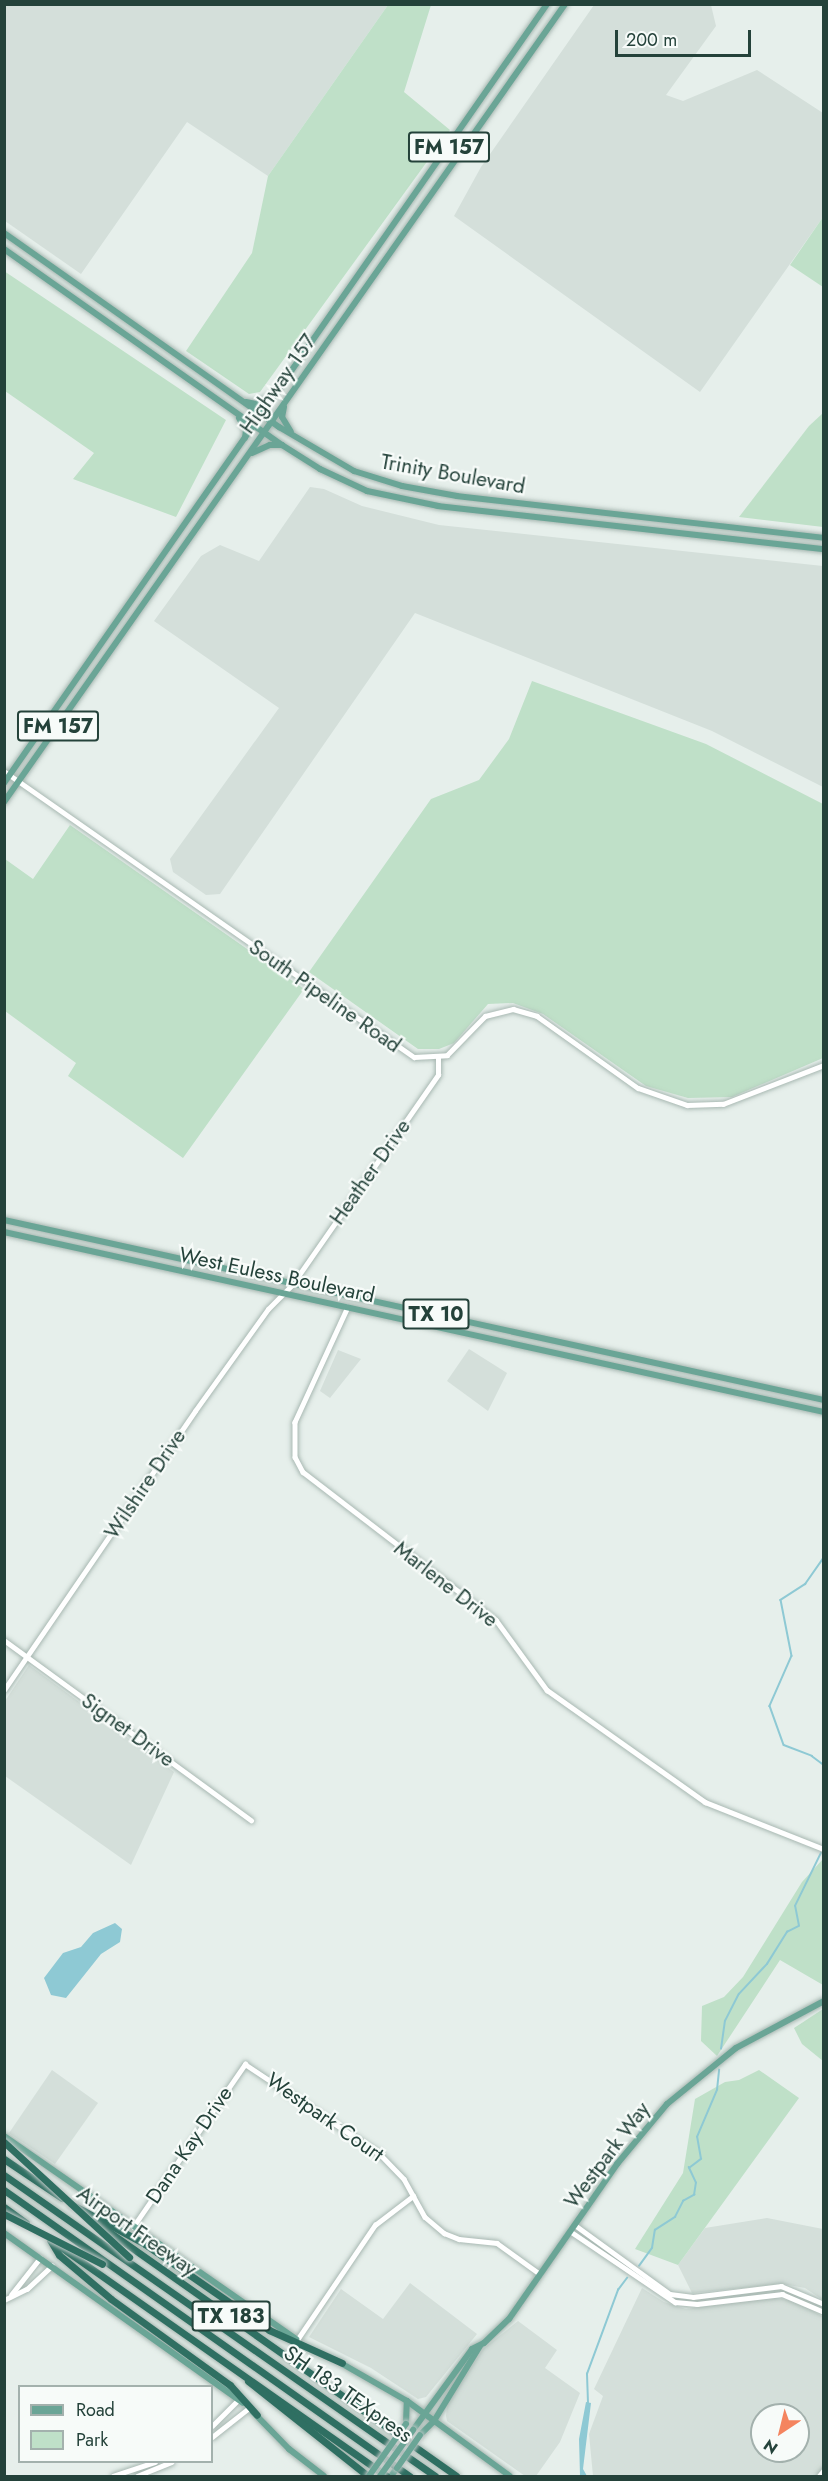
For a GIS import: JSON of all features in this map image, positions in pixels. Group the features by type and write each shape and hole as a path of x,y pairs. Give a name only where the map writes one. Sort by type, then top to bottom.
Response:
{"highway":[{"path":"4,2142 128,2258"},
{"name":"Airport Freeway","path":"4,2159 456,2476"},
{"path":"4,2175 128,2258"},
{"path":"4,2190 104,2262"},
{"path":"67,2202 92,2212 145,2244 269,2330 342,2363"},
{"name":"TX 183","path":"4,2207 386,2476"},
{"path":"4,2214 104,2262"},
{"path":"48,2238 59,2255 111,2299 230,2385 257,2415"},
{"name":"SH 183 TEXpress","path":"128,2258 435,2476"},
{"name":"SH 183 TEXpress","path":"104,2262 410,2476"},
{"path":"241,2373 256,2392 368,2476"}],"main road":[{"name":"Highway 157","path":"7,773 245,442 262,414 367,268 547,4"},
{"name":"Highway 157","path":"19,781 565,4"},
{"name":"Trinity Boulevard","path":"4,233 271,422 336,464 368,476 402,486 483,499 824,538"},
{"name":"Trinity Boulevard","path":"4,249 282,445 367,491 398,499 480,511 824,549"},
{"path":"367,268 376,274"},
{"path":"167,364 174,354"},
{"path":"242,401 256,404 278,392"},
{"path":"284,404 285,426 300,441"},
{"path":"233,410 246,430 245,442"},
{"path":"249,455 270,445 282,445"},
{"path":"480,511 483,499"},
{"path":"642,530 643,517"},
{"name":"FM 157","path":"4,783 7,773"},
{"name":"FM 157","path":"4,802 19,781"},
{"name":"West Euless Boulevard","path":"4,1220 824,1400"},
{"name":"West Euless Boulevard","path":"4,1232 824,1412"},
{"name":"Westpark Way","path":"391,2476 420,2435 434,2421 480,2346 509,2319 645,2128 715,2063 729,2053 824,2001"},
{"path":"4,2136 297,2340 407,2401 510,2476"},
{"path":"4,2233 239,2399 289,2449 324,2476"},
{"name":"Westpark Way","path":"380,2476 472,2349 480,2346"},
{"path":"368,2476 406,2424 407,2401"}],"street":[{"name":"South Pipeline Road","path":"7,773 408,1054 438,1058"},
{"path":"438,1058 455,1050 485,1016 513,1009 537,1016 638,1088 687,1105 723,1104 824,1065"},
{"name":"Heather Drive","path":"292,1285 438,1075 438,1058"},
{"name":"Wilshire Drive","path":"4,1690 281,1293 292,1285"},
{"name":"Marlene Drive","path":"348,1307 295,1422 295,1457 303,1472 496,1620 547,1690 705,1802 821,1848"},
{"name":"Signet Drive","path":"4,1640 251,1820"},
{"name":"Westpark Court","path":"245,2064 379,2153 399,2173 425,2217 444,2233 459,2239 497,2243 540,2274"},
{"name":"Dana Kay Drive","path":"133,2227 245,2064"},
{"path":"297,2340 375,2225 413,2196"},
{"path":"573,2228 675,2302 704,2303 763,2295 788,2295 824,2312"},
{"path":"7,2298 40,2258"},
{"path":"7,2298 27,2289 52,2266"},
{"path":"658,2290 682,2297 762,2287 792,2289 824,2304"},
{"path":"762,2287 763,2295"},
{"path":"788,2295 792,2289"},
{"path":"703,2296 704,2303"},
{"path":"213,2425 239,2399"},
{"path":"213,2436 249,2408"},
{"path":"113,2476 130,2474 153,2463"},
{"path":"137,2476 169,2463"},
{"path":"819,2476 824,2470"}],"shaded area":[{"path":"4,5 388,5 268,176 187,122 81,274 5,221"},
{"path":"594,5 711,5 716,26 666,95 683,101 757,70 823,113 823,217 700,392 454,216 481,167"},
{"path":"310,487 324,489 362,506 439,525 823,566 823,787 712,731 415,613 220,894 206,895 173,872 170,859 279,708 154,621 201,556 220,545 259,561"},
{"path":"469,1349 507,1373 488,1411 447,1381"},
{"path":"338,1350 361,1359 330,1398 320,1391"},
{"path":"29,1665 174,1772 131,1865 5,1776 5,1701"},
{"path":"52,2070 98,2103 55,2164 9,2133"},
{"path":"767,2218 823,2229 823,2300 805,2288 783,2284 692,2293 678,2265 705,2228"},
{"path":"410,2283 477,2334 426,2397 418,2399 371,2368 309,2337 341,2289 383,2319"},
{"path":"642,2288 664,2302 686,2309 771,2297 798,2302 823,2317 823,2476 593,2476 589,2434 603,2396 594,2389"},
{"path":"518,2321 557,2350 545,2368 580,2393 560,2442 536,2476 525,2476 447,2421 446,2416 447,2405 483,2349"}],"green space":[{"path":"388,5 431,5 404,92 450,130 260,392 249,394 186,351 252,253 268,176"},
{"path":"823,217 823,287 790,265"},
{"path":"4,271 226,420 176,517 73,479 94,453 5,391"},
{"path":"823,413 823,527 739,517 809,426"},
{"path":"532,681 706,744 823,804 823,1058 732,1097 688,1098 646,1086 543,1014 513,1003 488,1004 454,1043 439,1049 418,1049 309,972 431,799 479,780 509,739"},
{"path":"70,825 304,989 183,1158 68,1076 76,1063 5,1011 5,859 33,879"},
{"path":"823,1859 823,1985 780,1960 717,2056 701,2041 702,2006 724,1997 743,1977 802,1882"},
{"path":"823,2009 823,2061 802,2044 794,2028"},
{"path":"759,2070 799,2098 678,2265 635,2249 683,2173 695,2099 725,2082 739,2080"}],"water":[{"path":"115,1923 122,1929 120,1942 101,1954 66,1998 51,1995 44,1978 63,1953 81,1947 93,1933"},
{"path":"586,2402 591,2403 583,2469 587,2476 580,2476 579,2439"}],"waterway":[{"path":"824,1558 806,1584 781,1600 792,1656 770,1706 784,1745 812,1756 824,1765"},
{"path":"721,2049 725,2021 739,1994 767,1964 787,1932 799,1926 795,1906 821,1853"},
{"path":"639,2266 652,2248 655,2230 675,2217 683,2201 694,2195 696,2183 689,2168 701,2159 697,2137 717,2090 719,2070"},
{"path":"588,2403 587,2374 618,2290 627,2278"}]}
